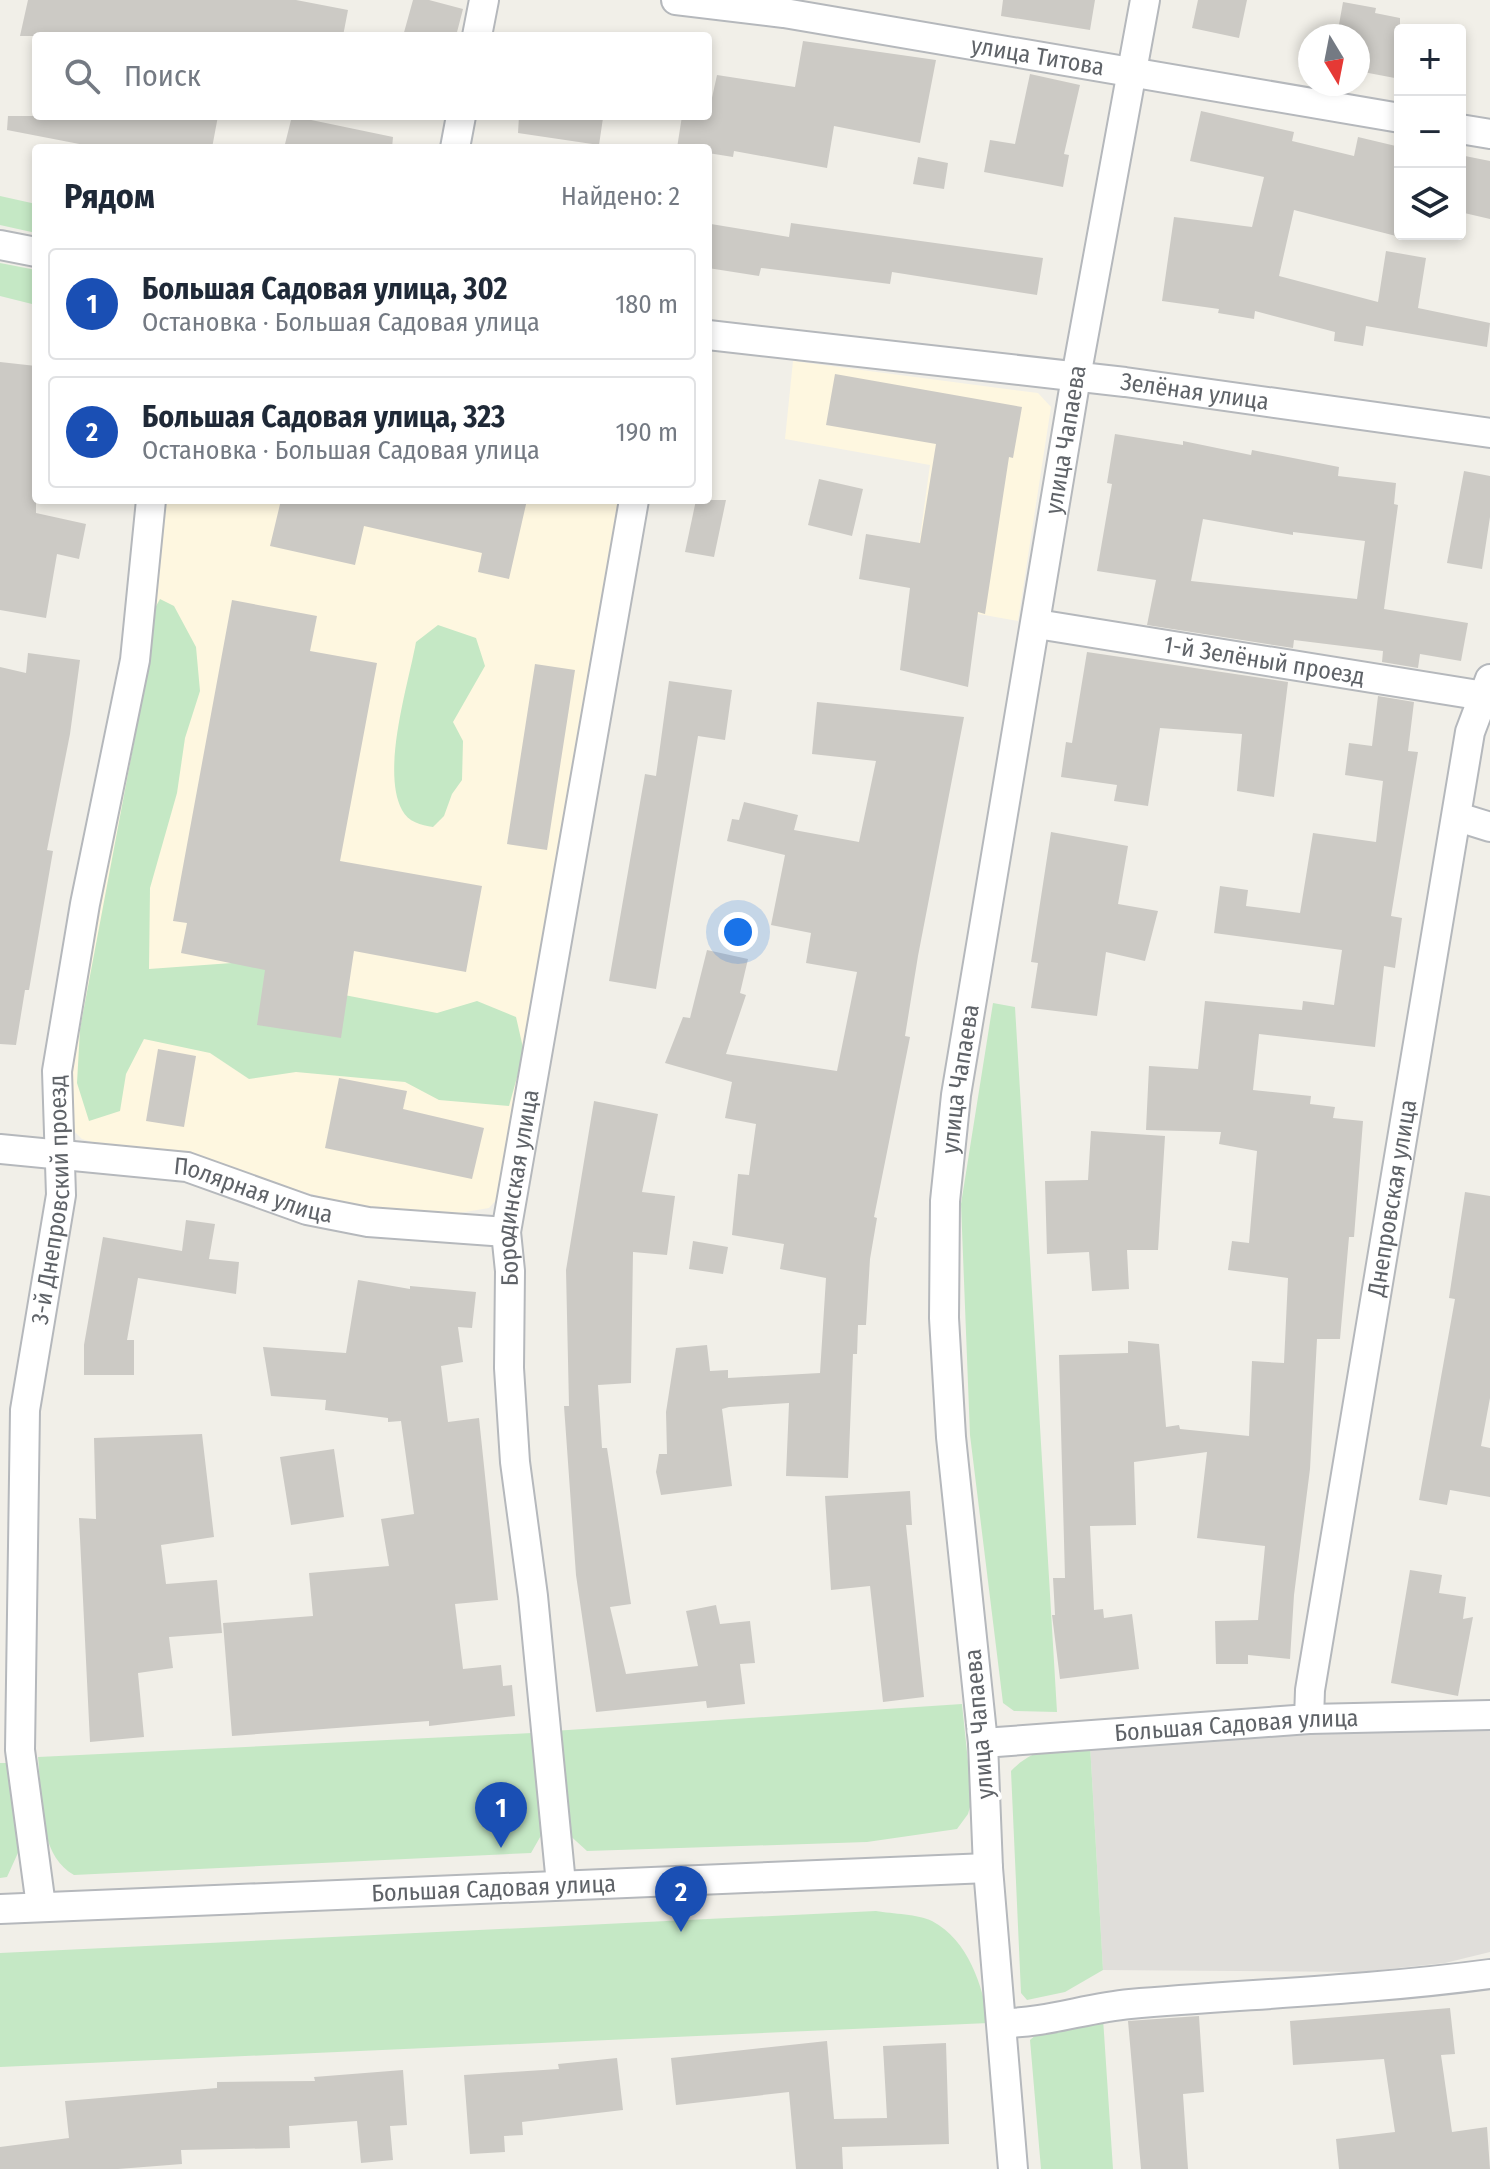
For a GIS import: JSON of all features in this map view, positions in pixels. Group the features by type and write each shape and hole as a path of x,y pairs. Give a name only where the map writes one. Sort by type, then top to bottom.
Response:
{"street":[{"path":"478,32 484,0"},
{"name":"улица Титова","path":"676,0 784,13 1394,117"},
{"name":"улица Чапаева","path":"1013,2169 988,1868 983,1743 951,1437 944,1318 945,1201 956,1095 1076,377 1145,0"},
{"path":"456,144 460,120"},
{"path":"1466,130 1490,134"},
{"path":"0,245 32,251"},
{"name":"Зелёная улица","path":"712,335 1076,377 1490,433"},
{"name":"3-й Днепровский проезд","path":"41,1906 20,1750 25,1410 61,1195 62,1155 56,1124 57,1071 85,904 135,660 151,504"},
{"name":"Бородинская улица","path":"561,1884 533,1596 515,1462 509,1368 510,1271 506,1232 633,504"},
{"name":"1-й Зелёный проезд","path":"1037,624 1487,691"},
{"name":"Днепровская улица","path":"1309,1719 1310,1690 1470,732 1487,691"},
{"path":"1458,817 1490,827"},
{"name":"Полярная улица","path":"0,1149 187,1167 307,1210 368,1222 506,1232"},
{"name":"Большая Садовая улица","path":"983,1743 1309,1719 1490,1715"},
{"name":"Большая Садовая улица","path":"0,1909 988,1868"},
{"path":"1003,2023 1037,2023 1099,2007 1406,1985 1490,1974"}],"shaded area":[{"path":"793,361 1038,393 1051,407 1018,621 911,602 930,465 785,439"},
{"path":"161,504 622,504 506,1189 489,1208 453,1214 368,1211 191,1158 82,1139 71,1128 68,1072"},
{"path":"1490,1724 1490,1952 1445,1963 1360,1972 1103,1970 1090,1744"}],"green space":[{"path":"0,196 32,203 32,232 0,225"},
{"path":"0,263 32,269 32,304 0,296"},
{"path":"160,599 174,606 196,647 200,691 185,738 177,793 150,888 149,969 232,963 251,947 298,986 437,1013 477,1001 516,1017 524,1052 509,1106 439,1100 405,1082 296,1072 249,1079 210,1053 144,1039 126,1074 120,1111 89,1121 77,1083 80,1029 150,657 144,628"},
{"path":"438,625 476,638 485,666 453,722 463,741 462,780 452,794 444,816 433,827 415,822 402,810 394,773 398,728 416,642"},
{"path":"993,1003 1015,1007 1057,1712 1014,1711 1003,1703 970,1435 961,1204"},
{"path":"962,1704 972,1800 968,1814 957,1829 867,1842 587,1851 565,1831 553,1731"},
{"path":"532,1733 543,1832 531,1853 74,1875 62,1866 47,1839 38,1757"},
{"path":"1090,1744 1103,1970 1065,1992 1027,2000 1021,1993 1011,1771 1028,1757 1047,1749"},
{"path":"0,1763 10,1763 22,1844 7,1877 0,1878"},
{"path":"876,1911 932,1921 956,1940 978,1979 989,2023 0,2067 0,1953"},
{"path":"1103,2018 1113,2169 1041,2169 1030,2040 1038,2033"}],"building":[{"path":"28,0 296,0 348,10 344,32 32,32 32,36 20,36"},
{"path":"413,0 429,0 463,9 457,32 404,32"},
{"path":"1003,0 1095,0 1090,30 1001,16"},
{"path":"1198,0 1247,0 1239,38 1192,28"},
{"path":"1343,2 1376,8 1375,13 1400,18 1400,24 1394,24 1394,78 1370,73 1370,24 1339,24"},
{"path":"803,41 936,60 920,143 834,126 827,168 734,151 733,157 712,154 712,144 678,144 681,120 712,120 712,98 717,75 795,87"},
{"path":"1030,74 1080,85 1064,154 1069,155 1063,187 984,172 990,140 1015,144"},
{"path":"1201,111 1294,132 1292,141 1354,156 1358,137 1394,146 1394,235 1294,210 1279,276 1378,302 1386,251 1426,258 1418,308 1490,323 1487,347 1366,326 1363,346 1334,341 1335,332 1255,311 1254,319 1218,313 1219,309 1162,301 1174,217 1252,227 1264,177 1190,161"},
{"path":"8,116 32,116 32,120 217,120 213,144 79,144 7,130"},
{"path":"291,120 311,120 393,137 392,144 285,144"},
{"path":"519,120 603,120 599,144 518,133"},
{"path":"1466,156 1490,161 1490,219 1466,213"},
{"path":"918,157 948,163 944,189 913,184"},
{"path":"791,223 1043,258 1037,295 892,272 890,284 761,268 759,276 712,269 712,224 789,237"},
{"path":"0,362 32,366 32,504 36,504 36,513 86,524 79,559 57,554 46,618 0,610"},
{"path":"835,374 1022,407 1013,458 1009,457 985,614 978,612 968,687 900,670 910,588 859,579 866,534 920,543 936,444 826,425"},
{"path":"1115,434 1183,445 1183,441 1251,455 1252,450 1339,467 1338,476 1396,483 1394,504 1398,505 1384,609 1468,623 1461,661 1420,654 1418,668 1382,662 1383,651 1294,640 1293,648 1147,625 1156,580 1097,571 1112,484 1107,483","holes":["1203,519 1293,535 1293,532 1365,541 1357,599 1191,581"]},
{"path":"1464,471 1490,476 1490,517 1482,569 1447,563"},
{"path":"819,479 863,489 852,536 808,525"},
{"path":"726,500 714,557 685,552 695,504"},
{"path":"280,504 526,504 509,579 478,572 482,553 364,526 355,565 270,546"},
{"path":"232,600 317,616 310,651 377,663 340,861 482,886 466,972 354,951 341,1038 257,1025 265,970 181,953 187,923 173,921"},
{"path":"1087,652 1288,682 1274,797 1237,791 1242,734 1160,728 1148,806 1114,801 1117,785 1061,777 1066,742 1072,743"},
{"path":"28,653 80,660 70,734 47,850 53,851 29,990 25,990 16,1045 0,1044 0,667 26,673"},
{"path":"535,664 575,670 547,850 507,844"},
{"path":"669,681 732,690 725,740 698,736 656,989 609,981 645,774 656,776"},
{"path":"1378,696 1414,702 1408,751 1418,752 1391,916 1402,918 1395,968 1384,966 1375,1047 1259,1034 1253,1090 1311,1096 1310,1104 1335,1107 1333,1118 1363,1121 1354,1237 1349,1237 1340,1339 1317,1339 1310,1469 1294,1595 1290,1659 1248,1655 1248,1664 1216,1664 1215,1621 1258,1620 1265,1546 1197,1538 1207,1452 1134,1462 1136,1525 1090,1526 1094,1610 1103,1609 1104,1618 1132,1614 1139,1669 1060,1679 1052,1615 1055,1615 1053,1578 1065,1578 1059,1355 1128,1353 1128,1341 1159,1344 1166,1427 1179,1425 1180,1429 1249,1436 1252,1361 1284,1363 1288,1278 1228,1270 1232,1241 1249,1243 1257,1151 1219,1144 1221,1132 1146,1130 1149,1066 1198,1069 1205,1001 1302,1010 1303,1001 1334,1005 1342,950 1214,933 1220,886 1248,890 1246,906 1300,913 1313,833 1376,842 1383,781 1345,775 1349,743 1372,746"},
{"path":"817,702 964,717 918,956 905,1036 910,1037 874,1217 877,1218 870,1259 866,1325 858,1325 857,1354 853,1354 848,1478 786,1476 789,1403 729,1407 722,1409 732,1486 661,1495 656,1472 659,1454 667,1454 666,1412 676,1348 707,1345 710,1371 728,1370 728,1378 820,1373 826,1278 780,1269 784,1244 732,1235 738,1174 749,1175 756,1124 725,1118 732,1082 665,1063 683,1017 690,1018 707,950 748,959 740,993 746,995 726,1054 837,1071 857,972 806,963 811,933 771,925 785,855 727,841 732,819 739,820 744,802 798,815 794,830 859,842 876,761 812,754"},
{"path":"1051,832 1128,846 1118,904 1158,911 1145,961 1106,952 1097,1016 1031,1008 1038,963 1031,962"},
{"path":"158,1049 196,1056 184,1127 146,1121"},
{"path":"339,1078 407,1091 403,1109 484,1128 472,1179 325,1148"},
{"path":"594,1101 658,1114 642,1192 675,1196 667,1255 633,1252 631,1383 598,1385 602,1448 607,1448 631,1604 610,1607 626,1674 698,1666 686,1611 716,1605 720,1624 750,1621 755,1663 740,1664 745,1704 707,1708 706,1701 596,1712 576,1575 564,1406 569,1406 566,1270"},
{"path":"1091,1131 1165,1136 1158,1250 1127,1250 1129,1289 1092,1291 1089,1252 1047,1254 1045,1181 1088,1180"},
{"path":"1465,1192 1490,1196 1490,1398 1481,1446 1490,1448 1490,1497 1450,1490 1447,1505 1419,1500 1455,1299 1449,1298"},
{"path":"186,1220 215,1224 209,1259 239,1262 236,1294 138,1278 127,1340 134,1340 134,1375 84,1375 84,1345 103,1237 182,1251"},
{"path":"693,1241 728,1247 723,1274 689,1269"},
{"path":"358,1280 410,1289 410,1286 476,1292 472,1328 458,1327 463,1362 441,1366 448,1422 479,1418 498,1600 455,1604 463,1669 501,1665 503,1686 512,1685 515,1716 429,1726 429,1721 232,1736 223,1623 313,1616 309,1573 389,1566 381,1519 414,1514 401,1421 388,1422 388,1418 325,1410 326,1400 271,1396 263,1347 346,1353"},
{"path":"202,1434 214,1537 161,1545 166,1584 217,1580 222,1633 169,1637 173,1668 138,1673 144,1737 90,1742 79,1518 96,1519 94,1438"},
{"path":"334,1449 344,1517 291,1525 280,1457"},
{"path":"910,1491 912,1525 906,1525 924,1697 883,1702 870,1586 831,1590 825,1496"},
{"path":"1410,1570 1442,1575 1439,1593 1466,1597 1463,1619 1473,1617 1458,1696 1391,1683"},
{"path":"1450,2008 1455,2054 1441,2055 1452,2132 1487,2127 1490,2169 1339,2169 1336,2139 1395,2132 1384,2059 1293,2065 1290,2021"},
{"path":"1199,2016 1204,2092 1183,2094 1188,2169 1141,2169 1128,2021"},
{"path":"827,2041 834,2119 887,2118 883,2046 946,2043 949,2144 842,2147 843,2169 796,2169 789,2092 676,2105 671,2058"},
{"path":"617,2058 623,2110 522,2122 523,2135 504,2136 505,2152 470,2154 464,2075 559,2069 558,2064"},
{"path":"403,2070 407,2125 390,2126 393,2160 361,2163 357,2121 289,2126 290,2148 181,2150 182,2164 118,2169 0,2169 0,2147 69,2138 65,2101 217,2088 217,2082 315,2081 314,2077"}],"place":[{"name":"Большая Садовая улица, 302","path":"501,1848"},
{"name":"Большая Садовая улица, 323","path":"681,1932"}]}
